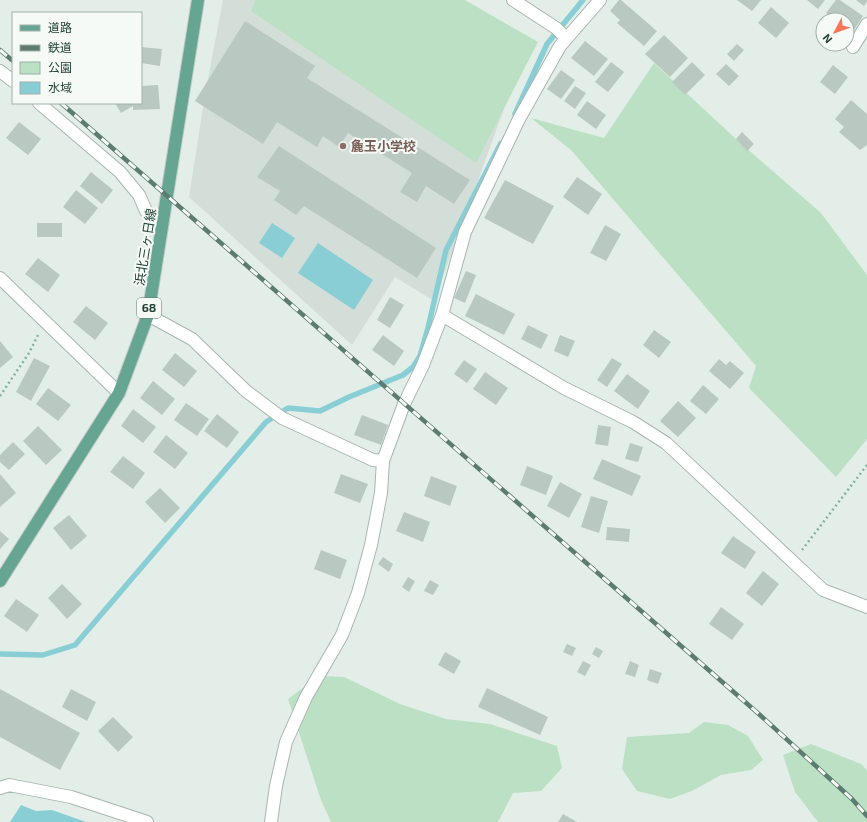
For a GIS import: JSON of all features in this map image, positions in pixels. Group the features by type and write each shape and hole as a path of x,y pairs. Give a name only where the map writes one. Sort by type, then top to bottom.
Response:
{"main road":[{"name":"浜北三ヶ日線","path":"0,581 119,393 148,315 198,0"}],"street":[{"path":"513,0 562,34"},
{"path":"270,822 286,742 306,697 342,635 358,593 371,545 378,508 383,461 404,404 423,365 442,315 465,232 519,119 560,46 562,34 600,0"},
{"path":"855,44 867,24"},
{"path":"0,70 12,81"},
{"path":"39,104 120,172 139,195 146,211 155,218 164,221"},
{"path":"0,278 119,393"},
{"path":"148,315 192,338 246,391 282,418 373,460 383,461"},
{"path":"442,315 564,388 633,422 666,442 823,590 867,607"},
{"path":"0,788 8,785 71,797 147,822"}],"path":[{"path":"0,396 29,353 45,320"},
{"path":"794,562 867,465"}],"shaded area":[{"name":"麁玉小学校","path":"223,0 458,0 527,46 434,301 395,277 352,345 189,197 205,95"}],"green space":[{"path":"256,0 465,0 538,42 476,163 251,11"},
{"path":"654,63 736,139 821,213 867,275 867,439 836,477 749,388 756,366 571,150 531,118 604,138"},
{"path":"319,676 344,677 400,704 446,719 490,724 557,746 562,768 541,791 513,793 498,822 331,822 321,800 288,699"},
{"path":"704,722 728,725 748,736 763,760 751,770 721,775 692,791 670,799 637,791 622,769 627,737 689,733"},
{"path":"811,744 861,764 867,770 867,822 818,822 795,792 783,755"}],"water":[{"path":"272,223 295,238 282,258 259,243"},
{"path":"318,243 373,280 354,310 298,273"},
{"path":"21,805 36,811 52,810 86,822 10,822"}],"building":[{"path":"619,0 621,0 657,31 644,46 617,23 620,20 610,11"},
{"path":"737,0 761,0 752,11"},
{"path":"807,0 825,0 818,9"},
{"path":"836,0 840,0 863,16 855,28 855,12 827,12"},
{"path":"856,0 867,0 867,2 864,6"},
{"path":"771,7 789,23 776,38 758,23"},
{"path":"245,21 315,66 307,78 470,180 454,204 426,186 417,202 400,192 412,173 348,133 339,147 323,136 317,147 277,122 263,144 195,101"},
{"path":"664,35 688,58 670,77 645,54"},
{"path":"585,41 608,59 594,76 571,58"},
{"path":"737,44 744,50 734,61 727,54"},
{"path":"142,47 162,49 160,66 142,63"},
{"path":"611,62 624,72 608,92 595,82"},
{"path":"692,62 705,75 685,95 672,82"},
{"path":"726,64 739,76 729,86 716,74"},
{"path":"833,65 848,77 835,94 820,82"},
{"path":"561,70 575,80 561,99 547,89"},
{"path":"158,85 160,109 133,110 133,106 121,113 116,104 142,104 142,86"},
{"path":"575,86 586,93 575,109 564,101"},
{"path":"851,100 867,114 867,145 860,150 839,132 844,127 835,119"},
{"path":"587,101 606,115 596,129 577,115"},
{"path":"19,122 41,139 28,155 6,138"},
{"path":"742,132 754,144 747,151 736,139"},
{"path":"279,146 436,248 417,278 304,206 296,215 274,200 280,191 257,177"},
{"path":"91,172 113,190 102,204 80,186"},
{"path":"577,177 602,194 588,215 563,197"},
{"path":"505,180 554,206 533,244 484,218"},
{"path":"76,190 98,208 85,224 63,207"},
{"path":"37,223 62,223 62,237 37,237"},
{"path":"605,225 621,234 606,261 590,253"},
{"path":"38,258 60,275 48,292 25,274"},
{"path":"466,271 476,275 465,303 454,298"},
{"path":"476,294 515,314 504,335 465,316"},
{"path":"390,297 404,305 390,328 377,320"},
{"path":"86,306 108,323 95,340 73,322"},
{"path":"528,325 548,335 541,349 521,339"},
{"path":"654,330 671,342 659,358 643,345"},
{"path":"383,335 404,351 394,366 372,350"},
{"path":"560,335 575,341 568,357 554,351"},
{"path":"0,341 13,357 0,368"},
{"path":"175,353 197,371 184,387 162,370"},
{"path":"34,358 50,366 31,401 16,392"},
{"path":"612,358 622,364 607,387 597,380"},
{"path":"719,359 726,365 730,361 744,373 730,389 709,371"},
{"path":"464,360 477,369 467,383 454,374"},
{"path":"485,372 508,388 496,405 473,389"},
{"path":"627,374 650,391 638,409 614,391"},
{"path":"153,381 175,399 162,415 140,398"},
{"path":"703,385 719,399 706,414 690,401"},
{"path":"48,388 71,405 58,421 36,404"},
{"path":"678,401 696,418 678,437 660,421"},
{"path":"186,403 209,419 197,436 174,420"},
{"path":"133,409 156,427 143,443 121,426"},
{"path":"217,414 239,432 227,448 204,431"},
{"path":"362,415 388,425 381,445 354,435"},
{"path":"598,425 611,427 608,446 595,444"},
{"path":"38,426 62,450 46,465 23,441"},
{"path":"166,435 188,453 175,469 153,452"},
{"path":"13,442 25,454 9,470 0,462 0,455"},
{"path":"630,443 643,447 638,462 625,459"},
{"path":"123,456 145,473 133,489 110,472"},
{"path":"602,459 641,476 632,496 593,479"},
{"path":"527,466 553,476 546,495 520,485"},
{"path":"0,474 16,493 0,507"},
{"path":"341,474 368,484 360,503 334,493"},
{"path":"431,476 457,486 450,506 424,496"},
{"path":"560,482 582,494 569,518 547,506"},
{"path":"160,488 180,508 165,523 145,502"},
{"path":"591,496 608,501 599,533 581,527"},
{"path":"404,512 430,522 423,542 396,531"},
{"path":"69,515 87,536 71,550 53,528"},
{"path":"607,527 630,529 629,542 606,540"},
{"path":"0,531 9,539 0,549"},
{"path":"733,536 756,552 745,569 721,553"},
{"path":"321,550 347,560 340,579 314,569"},
{"path":"383,557 393,564 389,572 378,564"},
{"path":"763,571 779,584 762,606 746,593"},
{"path":"408,577 415,581 409,592 402,587"},
{"path":"430,580 439,585 433,595 424,591"},
{"path":"62,584 82,604 67,619 48,598"},
{"path":"16,599 39,615 27,632 4,616"},
{"path":"721,607 744,624 732,640 709,624"},
{"path":"567,644 576,648 572,656 563,652"},
{"path":"596,647 603,651 599,658 592,654"},
{"path":"445,652 461,661 454,674 438,665"},
{"path":"583,661 591,665 585,676 577,672"},
{"path":"630,661 639,665 635,677 625,674"},
{"path":"650,669 662,673 658,684 647,680"},
{"path":"487,688 548,717 540,735 478,707"},
{"path":"0,689 80,733 60,770 0,737"},
{"path":"71,689 96,702 87,721 62,707"},
{"path":"113,717 133,737 118,752 98,731"},
{"path":"563,814 577,822 558,822"}],"waterway":[{"path":"515,114 547,44 583,0"},
{"path":"0,654 43,655 75,645 266,422 288,408 320,411 349,397 403,375 413,367 420,356 428,328 446,250 501,143"}],"railway":[{"path":"0,50 12,60"},
{"path":"62,104 760,715 852,799 867,816"}],"place":[{"name":"麁玉小学校","path":"343,146"}]}
